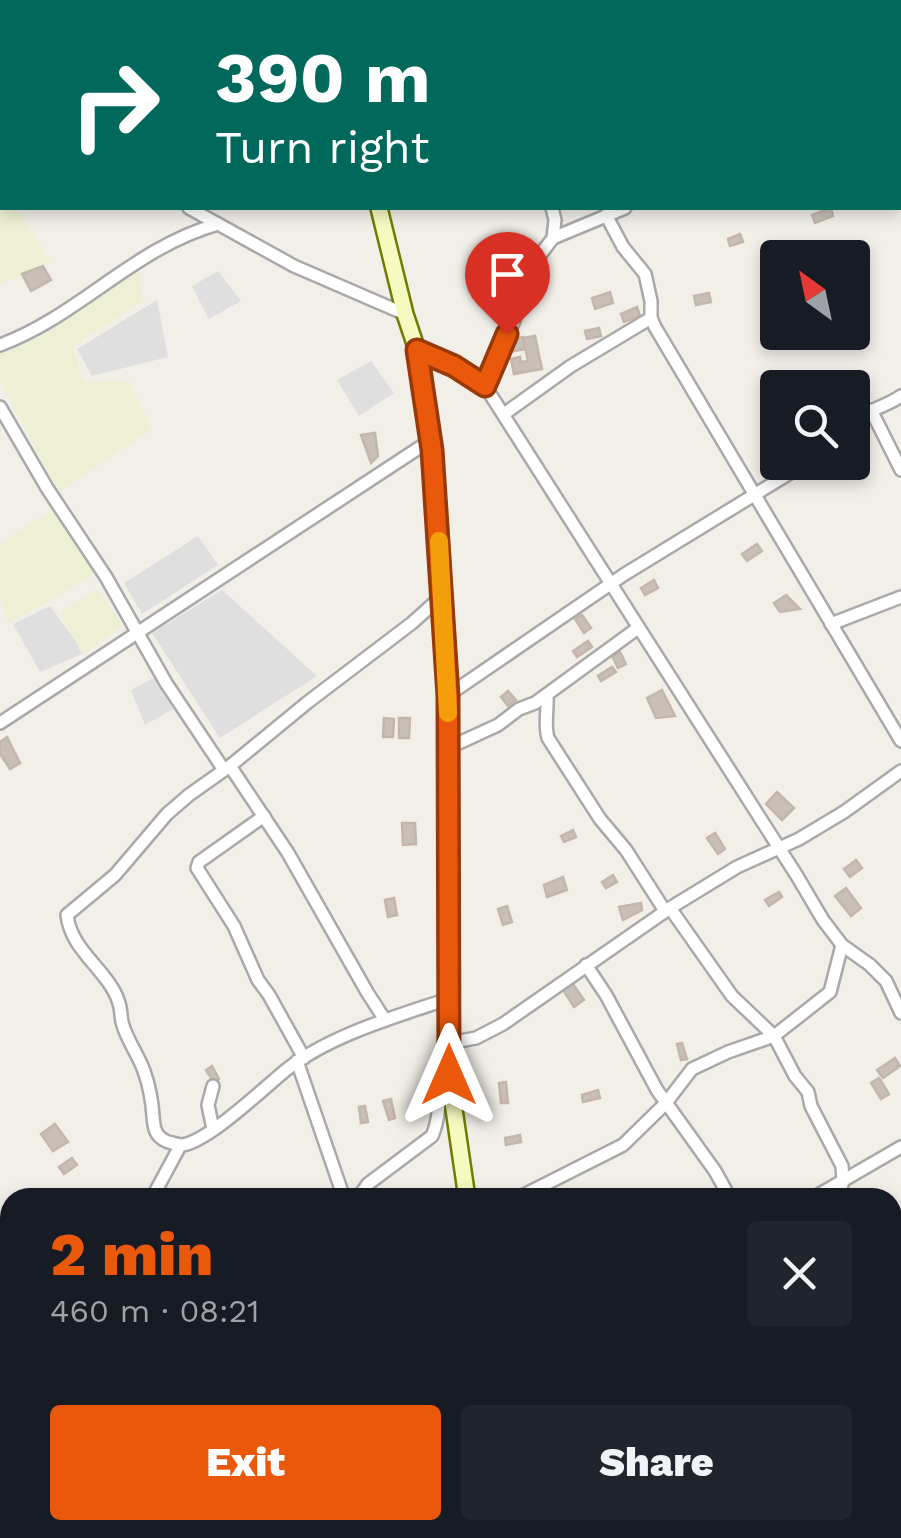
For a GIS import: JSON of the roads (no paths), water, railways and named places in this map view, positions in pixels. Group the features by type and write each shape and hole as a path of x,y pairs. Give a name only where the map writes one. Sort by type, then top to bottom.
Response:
{"main road":[{"path":"379,210 417,350 431,440 448,696 449,1075 466,1188"}],"street":[{"path":"193,210 294,266 405,314"},
{"path":"552,210 554,238"},
{"path":"485,386 514,321 527,272 554,238 620,210"},
{"path":"606,216 645,274 652,301 651,318 901,741"},
{"path":"0,345 48,323 167,244 218,224"},
{"path":"504,414 571,366 651,318"},
{"path":"417,350 454,366 485,386 822,920 842,945 878,971 901,1013"},
{"path":"901,396 871,410 901,470"},
{"path":"0,406 166,683 264,816 385,1020"},
{"path":"0,722 431,440"},
{"path":"448,696 610,584 779,480"},
{"path":"180,1146 164,1141 155,1132 144,1070 122,1024 119,1002 69,929 67,915 115,875 167,814 442,596"},
{"path":"831,624 901,597"},
{"path":"448,748 535,703 638,628"},
{"path":"547,695 548,738 600,819 732,996 774,1036 808,1092 810,1106 842,1166 842,1188"},
{"path":"449,1043 476,1038 503,1024 668,909 737,867 844,812 901,770"},
{"path":"264,816 196,865 234,926 301,1060 341,1188"},
{"path":"537,1188 612,1152 633,1136 692,1069 774,1036 830,992 842,945"},
{"path":"586,965 666,1103 724,1188"},
{"path":"157,1188 180,1146 238,1112 301,1060 385,1020 448,999"},
{"path":"365,1188 432,1136 442,1085 449,1075"},
{"path":"212,1086 208,1104 213,1129"},
{"path":"830,1188 901,1146"}]}
